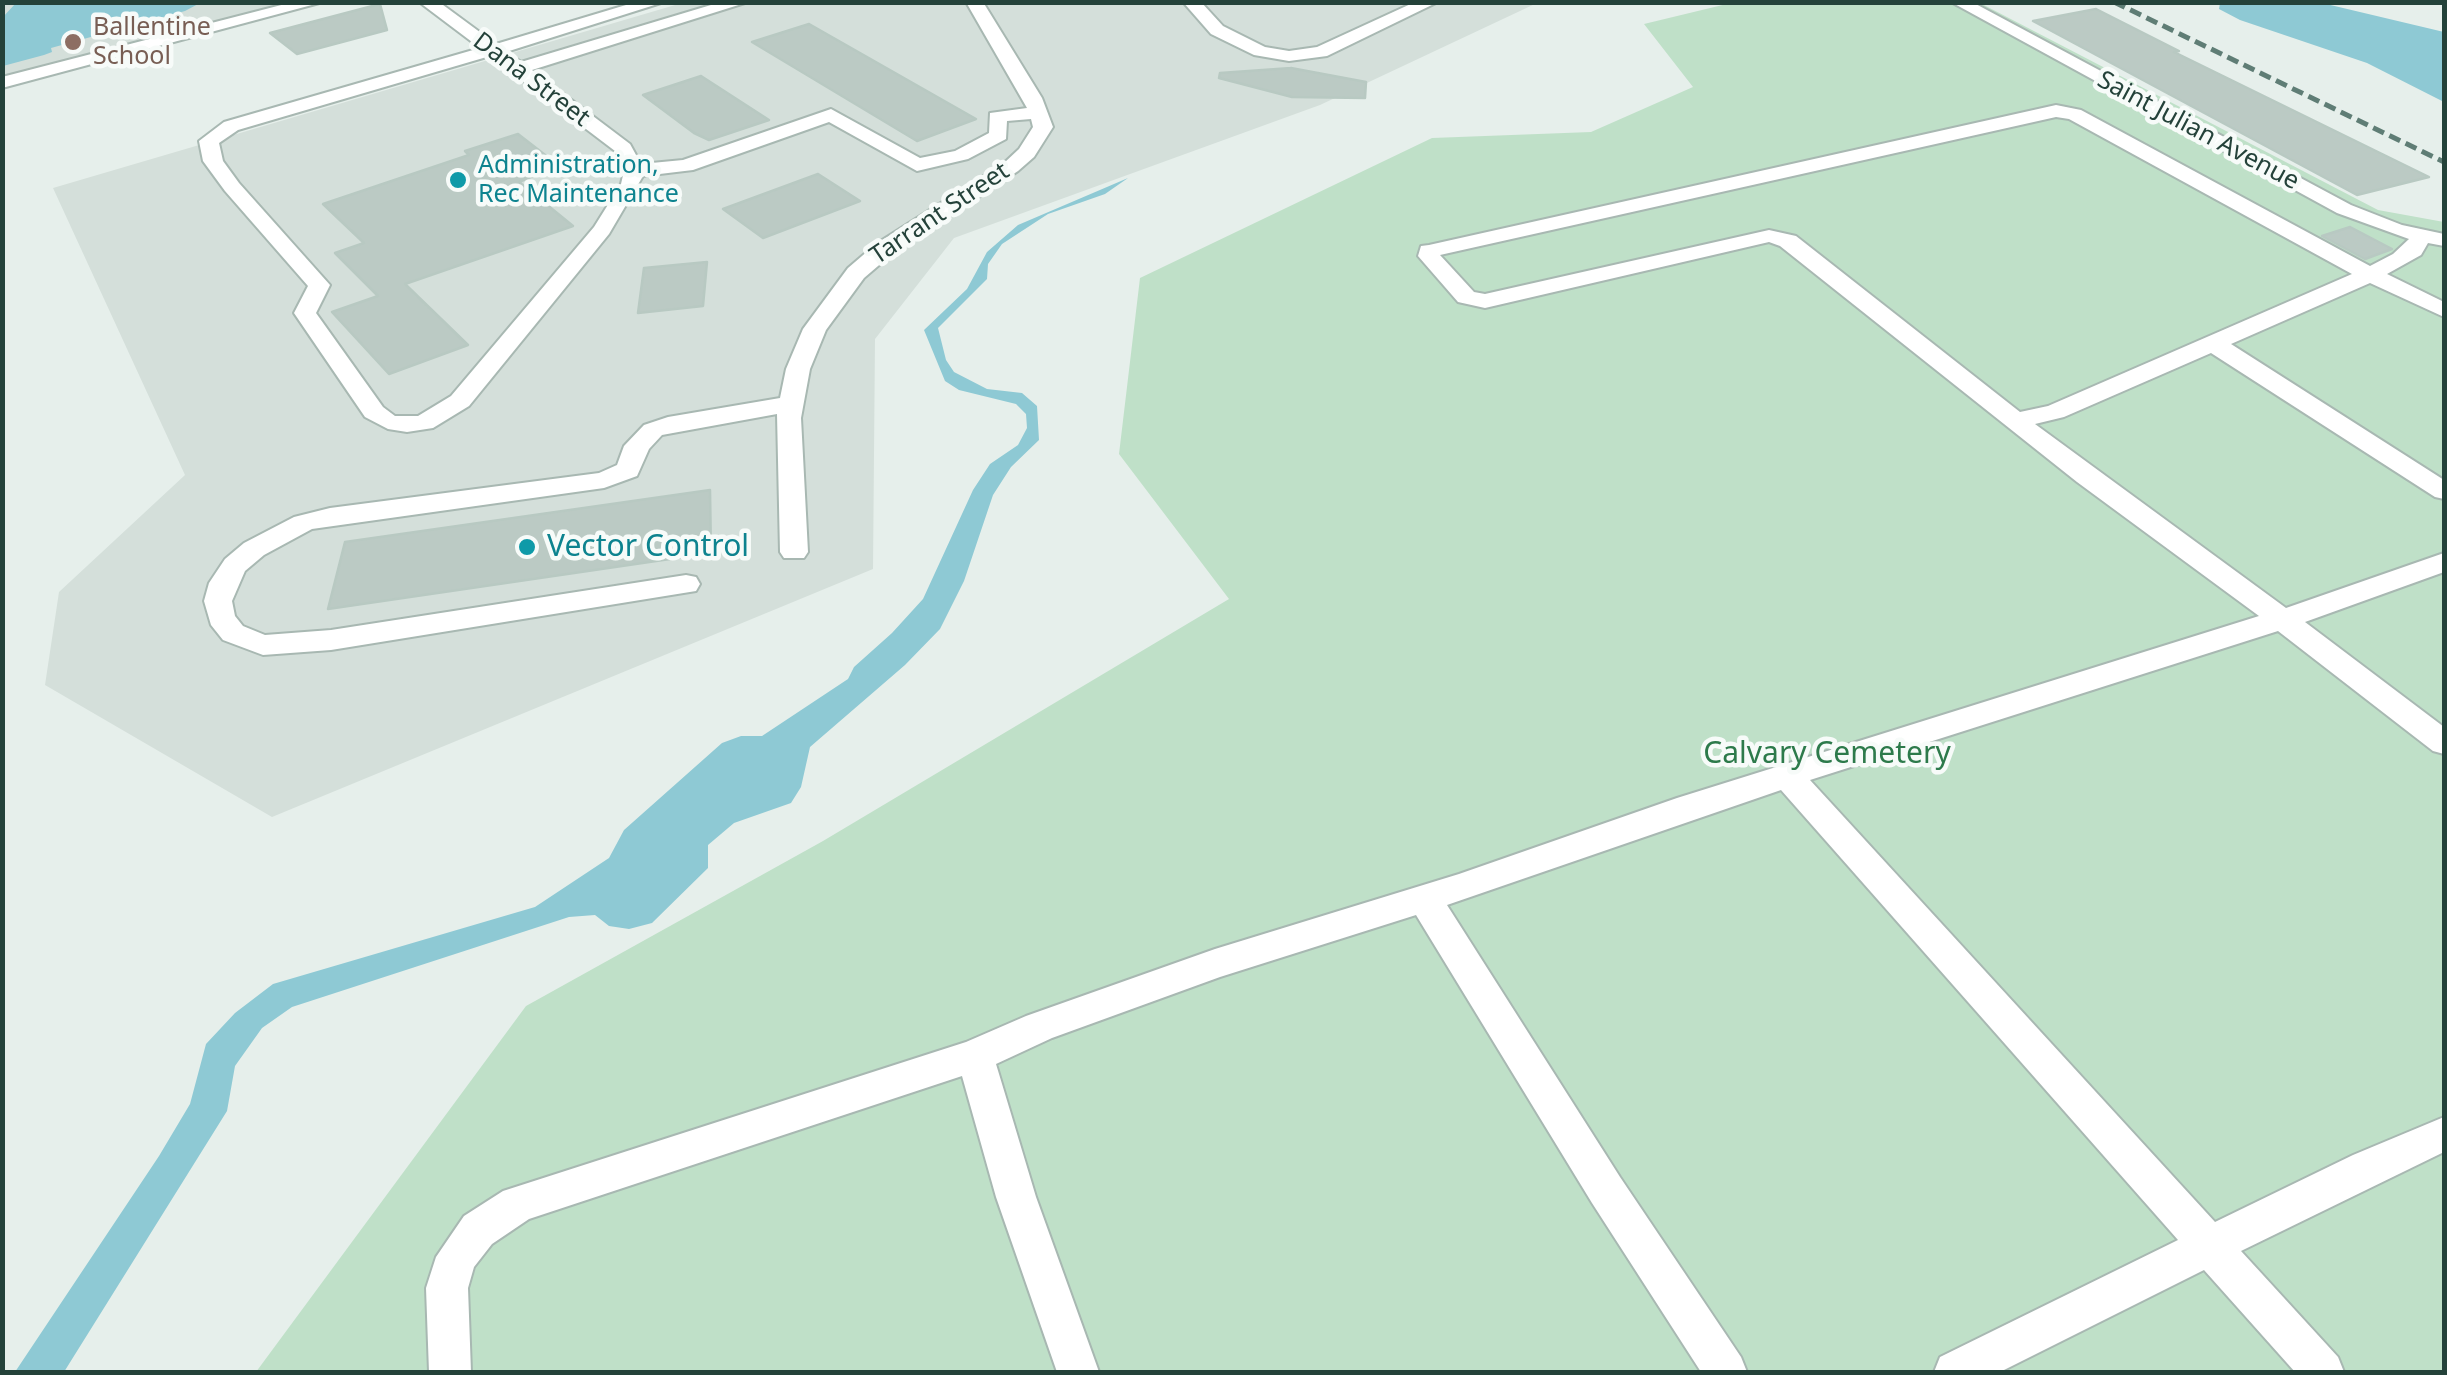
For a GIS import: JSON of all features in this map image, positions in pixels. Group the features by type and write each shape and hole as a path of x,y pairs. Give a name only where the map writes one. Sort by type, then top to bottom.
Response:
{"street":[{"path":"2,83 315,2"},
{"name":"Dana Street","path":"427,2 622,148 634,171"},
{"path":"656,2 231,126 216,134 208,147 232,187 318,285 304,313 374,412 388,422 424,423 460,401 602,230 631,184 634,171 686,166 831,115 917,165 961,155 999,135 997,117 1038,112 974,2"},
{"path":"525,75 709,28 711,25 696,16 740,2"},
{"path":"1191,2 1217,30 1260,51 1289,56 1321,52 1430,2"},
{"name":"Saint Julian Avenue","path":"1958,2 2344,209 2433,238"},
{"path":"2444,310 2319,250 2074,114 2056,111 1429,251 1429,256 1466,296 1485,301 1724,246 1778,237 1788,240 2086,476 2444,743"},
{"name":"Tarrant Street","path":"794,552 791,404 798,369 810,342 839,293 884,248 1028,153 1043,127 1038,112"},
{"path":"2018,420 2055,412 2401,259 2433,238"},
{"path":"2211,342 2444,491"},
{"path":"686,584 331,640 263,646 233,633 221,618 218,601 222,583 244,557 277,534 303,523 330,516 604,480 628,470 637,446 653,430 668,424 791,404"},
{"path":"450,1372 447,1288 458,1257 478,1230 517,1204 975,1056 1039,1027 1215,964 2444,562"},
{"path":"1786,776 2322,1372"},
{"path":"1424,898 1606,1190 1726,1372"},
{"path":"975,1056 1016,1197 1078,1372"},
{"path":"1955,1372 2444,1134"}],"shaded area":[{"name":"Ballentine School","path":"3,3 297,3 3,79"},
{"path":"682,3 1537,3 1320,105 954,238 875,339 873,569 272,817 45,685 59,592 185,475 53,188"}],"green space":[{"name":"Calvary Cemetery","path":"1735,2 1980,3 2378,210 2444,222 2444,1372 256,1372 526,1006 823,841 1229,599 1119,454 1140,278 1432,138 1591,132 1693,87 1644,24"}],"water":[{"path":"17,2 200,3 185,11 51,48 52,52 3,66 3,17"},
{"path":"2220,3 2322,3 2444,32 2444,102 2367,63 2240,20 2219,9"},
{"path":"1128,178 1105,194 1048,214 1002,244 988,264 987,279 938,328 946,360 954,372 987,389 1022,393 1037,406 1039,440 1011,467 993,495 964,581 940,629 905,665 810,747 801,787 791,803 734,823 708,845 708,868 652,923 629,929 609,926 595,915 569,917 292,1007 262,1028 235,1066 227,1111 64,1372 15,1372 159,1156 190,1104 206,1044 235,1013 273,984 535,907 609,858 624,830 722,743 741,736 762,736 848,679 854,667 892,633 923,599 973,490 990,464 1018,445 1027,428 1026,414 1016,404 959,390 945,381 924,330 967,289 987,252 1018,225"}],"building":[{"path":"380,4 387,30 297,54 270,33"},
{"path":"2096,9 2179,51 2174,52 2429,177 2357,195 2033,21"},
{"path":"809,24 976,119 917,141 752,42"},
{"path":"1291,68 1366,82 1365,98 1292,97 1219,78 1220,73"},
{"path":"701,76 769,120 709,140 643,95"},
{"path":"518,134 558,165 519,182 573,226 405,284 468,345 389,374 332,312 378,296 335,253 364,243 323,204 469,155 465,151"},
{"path":"818,174 860,201 763,238 723,209"},
{"path":"2350,227 2392,249 2365,259 2322,236"},
{"path":"707,262 703,306 638,313 644,268"},
{"name":"Vector Control","path":"710,490 711,553 328,609 345,542"}],"railway":[{"path":"2114,2 2444,162"}],"place":[{"name":"Ballentine School","path":"73,42"},
{"name":"Administration, Rec Maintenance","path":"458,180"},
{"name":"Vector Control","path":"527,547"}]}
